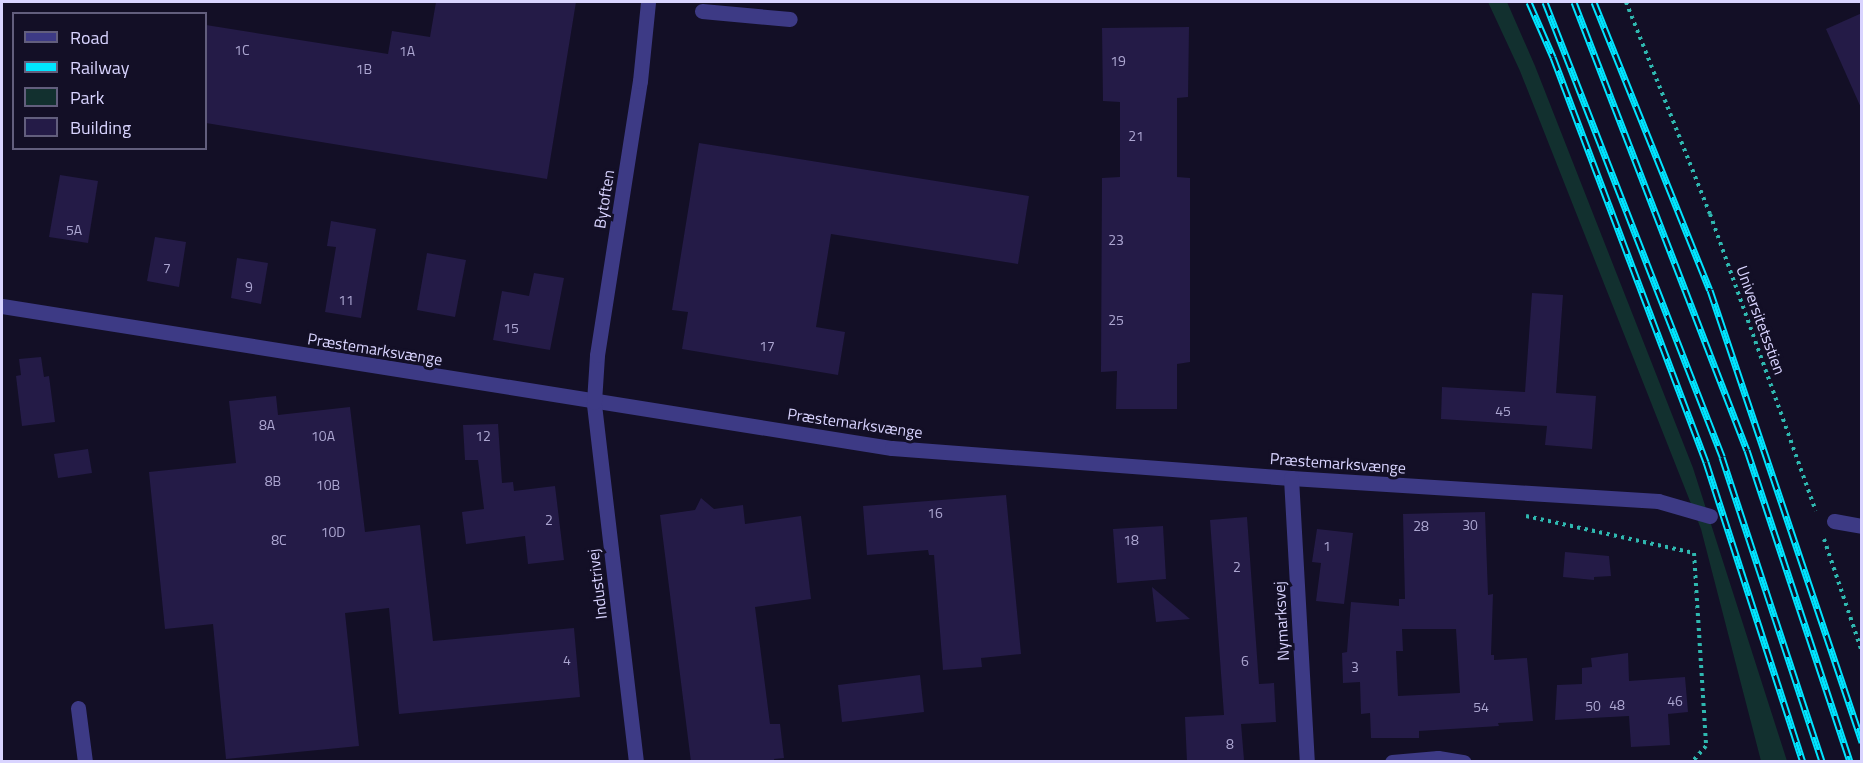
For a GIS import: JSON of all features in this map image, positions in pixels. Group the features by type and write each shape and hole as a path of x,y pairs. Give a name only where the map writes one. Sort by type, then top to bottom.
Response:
{"street":[{"name":"Bytoften","path":"594,402 597,355 640,81 648,2"},
{"path":"702,11 790,19"},
{"name":"Præstemarksvænge","path":"2,306 892,448 1519,494 1658,501 1710,516"},
{"name":"Industrivej","path":"594,402 636,762"},
{"name":"Nymarksvej","path":"1291,478 1307,762"},
{"path":"1834,521 1862,526"},
{"path":"78,708 85,762"},
{"path":"1392,762 1438,758 1464,762"}],"path":[{"name":"Universitetsstien","path":"1626,2 1710,214 1817,516"},
{"path":"1519,494 1525,516 1694,553 1706,746 1692,762"},
{"path":"1824,537 1862,652"}],"green space":[{"path":"1488,2 1507,2 1535,66 1693,468 1787,761 1761,761 1701,529 1520,71"}],"building":[{"path":"436,2 576,2 547,179 207,123 207,25 388,54 392,31 430,37"},
{"path":"1862,13 1862,110 1826,29"},
{"path":"1189,27 1188,97 1177,98 1177,177 1190,178 1190,362 1177,364 1177,409 1116,409 1117,371 1101,372 1102,178 1120,177 1120,102 1103,101 1102,28"},
{"path":"699,143 1029,196 1018,264 831,234 816,327 845,332 838,375 682,349 688,312 672,310"},
{"path":"60,175 98,181 88,243 49,237"},
{"path":"331,221 376,229 361,318 325,312 336,247 327,246"},
{"path":"155,237 186,242 179,287 147,281"},
{"path":"427,253 466,260 455,317 417,310"},
{"path":"237,258 268,263 261,304 231,298"},
{"path":"534,273 564,278 550,350 493,340 502,291 529,296"},
{"path":"1532,293 1563,295 1556,393 1596,396 1592,449 1545,445 1547,426 1441,419 1442,387 1525,392"},
{"path":"41,357 44,377 49,376 55,422 22,426 16,376 21,375 19,359"},
{"path":"276,396 278,415 350,407 365,532 420,525 433,641 574,628 580,697 399,714 389,608 345,613 359,746 226,759 213,624 165,629 149,472 236,463 229,401"},
{"path":"498,424 502,483 513,482 514,491 555,486 564,560 528,564 525,536 466,544 462,512 484,509 478,460 465,460 463,425"},
{"path":"88,449 92,473 58,478 54,454"},
{"path":"1006,495 1021,654 981,658 982,667 943,670 934,555 929,555 928,550 867,555 863,506"},
{"path":"701,498 714,509 743,505 745,524 801,516 811,599 755,607 770,724 780,724 784,758 774,759 775,762 691,762 660,515 695,510"},
{"path":"1485,512 1488,595 1493,594 1491,655 1494,655 1494,660 1527,658 1533,721 1498,723 1499,726 1419,731 1419,738 1371,738 1370,713 1361,714 1360,682 1343,683 1342,653 1347,652 1351,602 1399,606 1399,599 1405,599 1403,514","holes":["1402,629 1456,629 1460,693 1398,696 1396,651 1403,651"]},
{"path":"1247,517 1259,684 1274,683 1276,722 1241,724 1244,760 1187,762 1185,717 1224,715 1210,520"},
{"path":"1163,526 1166,579 1117,583 1113,529"},
{"path":"1317,529 1353,533 1344,604 1316,601 1321,563 1312,562"},
{"path":"1565,552 1609,556 1611,576 1594,577 1594,580 1563,577"},
{"path":"1152,587 1190,619 1156,622"},
{"path":"1628,653 1629,681 1685,677 1688,712 1668,714 1670,745 1631,747 1629,716 1555,720 1557,685 1582,684 1582,668 1592,667 1591,658"},
{"path":"920,675 924,712 842,722 838,685"}],"railway":[{"path":"1529,2 1553,57 1706,462 1803,762"},
{"path":"1545,2 1722,457 1822,762"},
{"path":"1574,2 1747,450 1850,762"},
{"path":"1594,2 1710,290 1862,742"}]}
